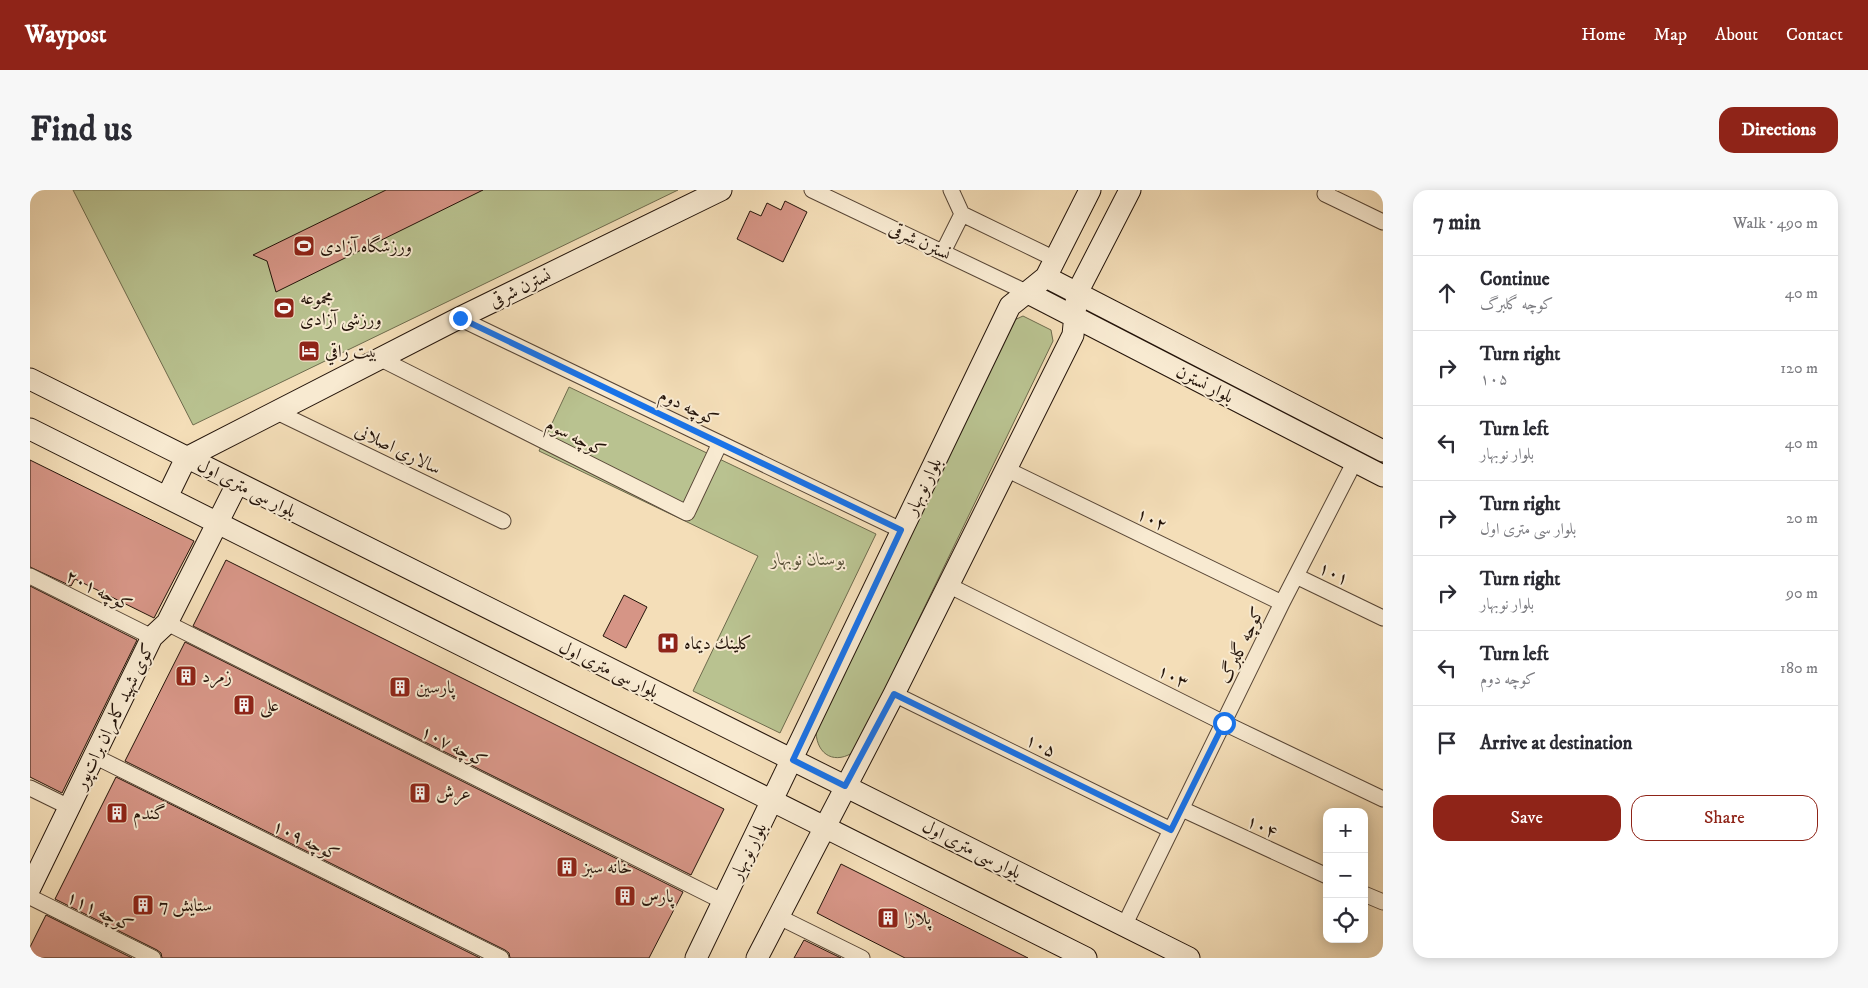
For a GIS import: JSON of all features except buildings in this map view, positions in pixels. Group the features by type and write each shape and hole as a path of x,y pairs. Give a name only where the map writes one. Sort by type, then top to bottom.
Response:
{"main road":[{"name":"نسترن شرقی","path":"186,458 460,318 722,190"},
{"name":"بلوار نوبهار","path":"696,958 773,802 901,530 1010,306 1028,293 1050,268 1090,190"},
{"path":"756,958 894,694 1073,336 1077,293 1130,190"},
{"name":"بلوار نسترن","path":"1050,268 1077,293 1383,451"},
{"name":"بلوار نسترن","path":"1028,293 1383,476"},
{"name":"بلوار سی متری اول","path":"30,379 1188,958"},
{"path":"30,429 1086,958"},
{"path":"167,497 186,458"},
{"name":"کوی شهید کامران برات‌پور","path":"30,888 94,756 237,484"}],"street":[{"name":"نسترن شرقی","path":"812,190 1028,293"},
{"path":"950,190 962,214 1050,268"},
{"path":"1328,190 1325,194 1383,222"},
{"path":"943,252 962,214"},
{"name":"کوچه دوم","path":"460,318 901,530"},
{"name":"کوچه سوم","path":"380,358 687,513 720,443"},
{"name":"سالاری اصلانی","path":"277,412 503,521"},
{"name":"کوچه گلبرگ","path":"1124,926 1282,603 1354,461"},
{"name":"۱۰۲","path":"1006,469 1282,603"},
{"name":"کوچه ۲۰۱","path":"30,576 159,630"},
{"name":"۱۰۱","path":"1296,576 1383,618"},
{"name":"۱۰۳","path":"948,585 1224,723 1383,799"},
{"name":"کوچه ۱۰۷","path":"159,630 724,902"},
{"name":"۱۰۵","path":"894,694 1171,830"},
{"name":"کوچه ۱۰۹","path":"94,756 501,958"},
{"path":"30,788 69,807"},
{"name":"۱۰۴","path":"1182,809 1323,874"},
{"path":"1368,896 1383,902"},
{"name":"کوچه ۱۱۱","path":"30,897 153,958"},
{"path":"777,916 862,958"}],"green space":[{"name":"مجموعه ورزشی آزادی","path":"73,190 678,190 193,425"},
{"path":"1023,316 1051,330 1053,341 855,751 841,757 829,756 820,747 816,732 1012,321"},
{"name":"بوستان نوبهار","path":"569,387 876,534 780,733 693,691 758,556 539,451"}],"place":[{"name":"ورزشگاه آزادی","path":"304,246"},
{"name":"مجموعه ورزشی آزادی","path":"284,308"},
{"name":"بيت راقي","path":"309,351"},
{"name":"كلينك ديماه","path":"668,643"},
{"name":"زمرد","path":"186,676"},
{"name":"پارسین","path":"400,687"},
{"name":"علی","path":"244,705"},
{"name":"عرش","path":"420,793"},
{"name":"گندم","path":"117,813"},
{"name":"خانه سبز","path":"567,867"},
{"name":"پارس","path":"625,896"},
{"name":"ستایش 7","path":"143,905"},
{"name":"پلازا","path":"888,918"}],"route":[{"path":"460,318 901,530 793,760 845,786 894,694 1171,830 1224,723"}]}
